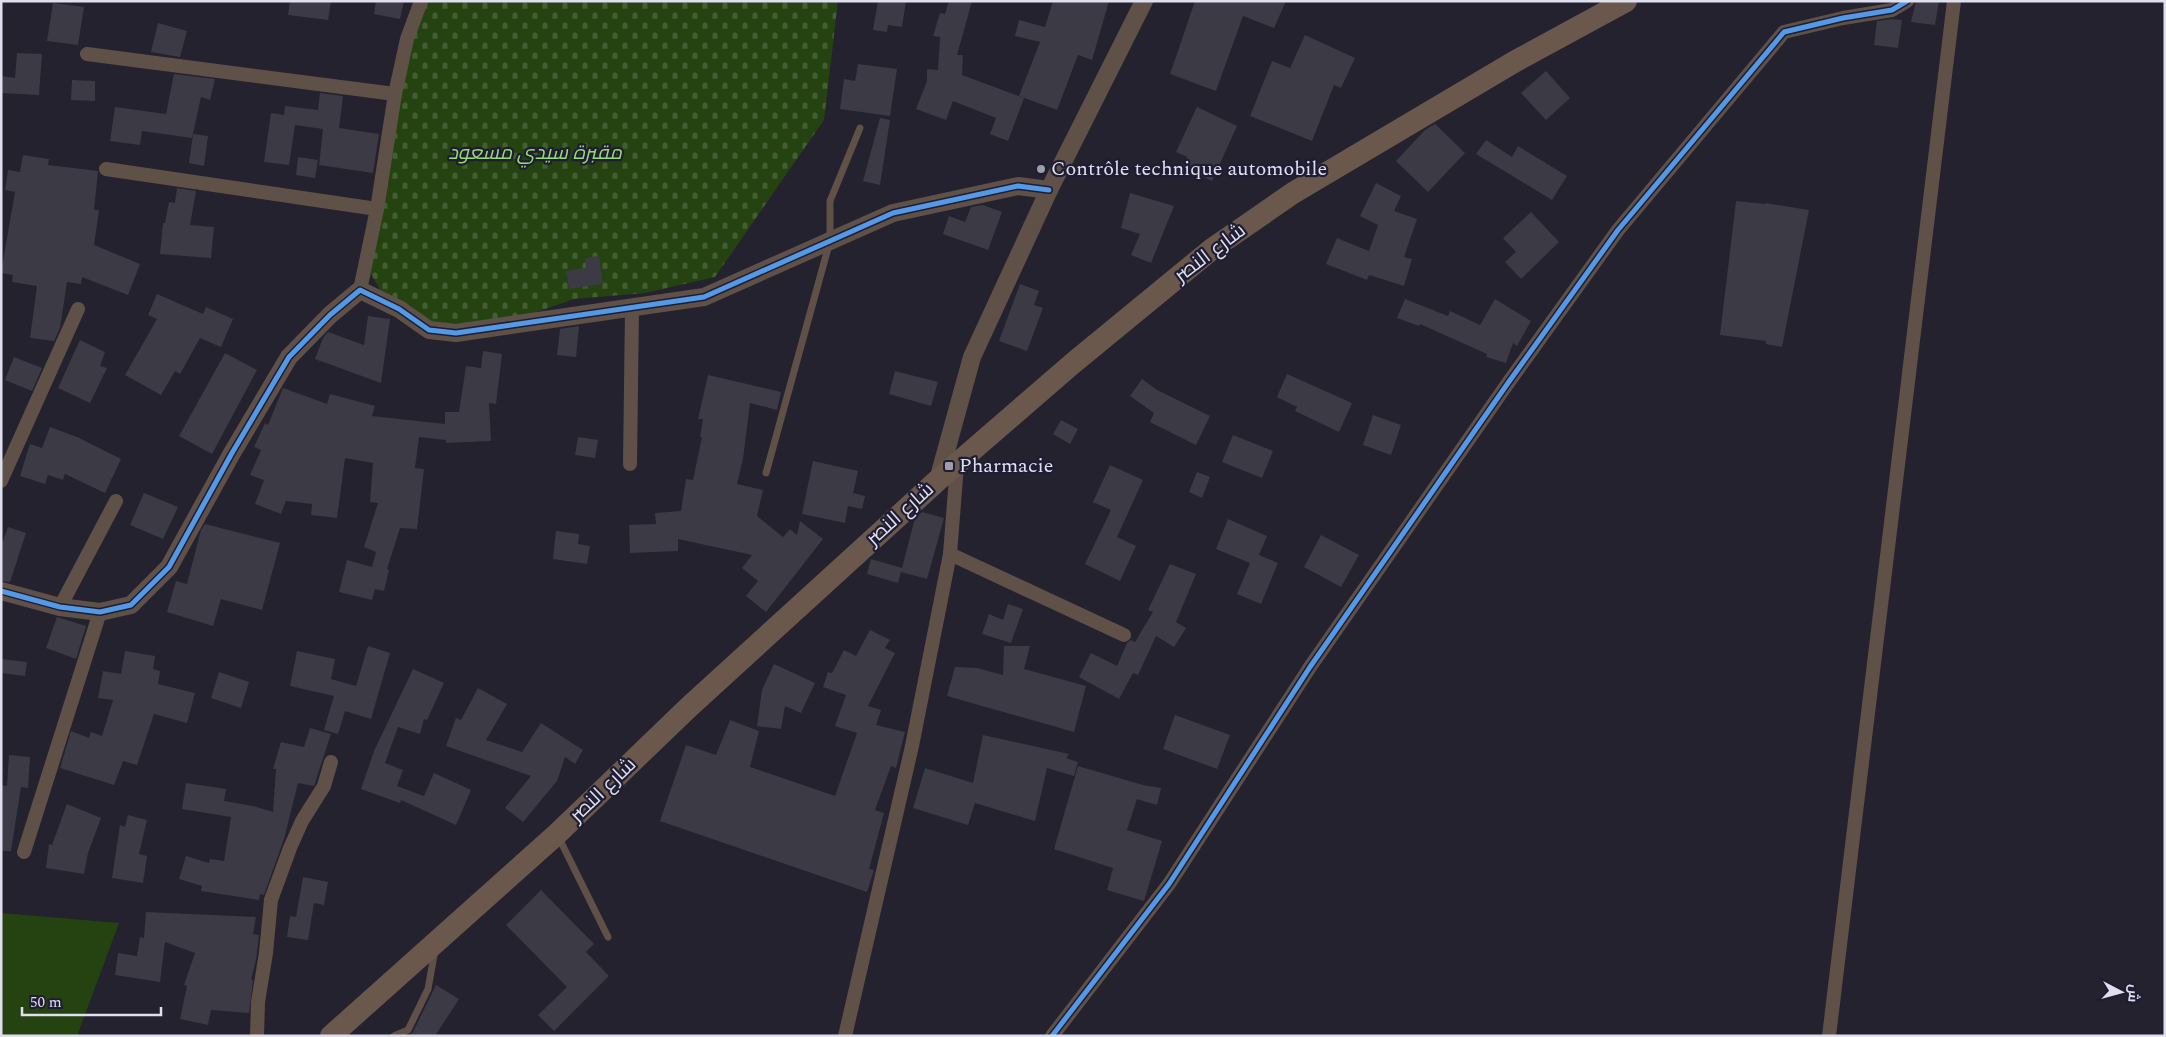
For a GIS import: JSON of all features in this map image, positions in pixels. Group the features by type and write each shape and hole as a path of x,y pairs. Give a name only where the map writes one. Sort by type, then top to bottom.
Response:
{"main road":[{"name":"شارع النصر","path":"331,1036 557,834 690,707 938,480 1072,364 1212,249 1277,204 1514,62 1626,1"}],"street":[{"path":"1,591 60,607 100,612 131,605 169,567 232,453 289,357 330,315 360,290 377,209 395,94 407,39 421,1"},
{"path":"938,480 972,357 1049,190 1144,1"},
{"path":"1052,1036 1169,884 1310,667 1508,383 1618,230 1784,32 1842,18 1892,10 1907,1"},
{"path":"1829,1036 1954,1"},
{"path":"87,54 395,94"},
{"path":"106,169 377,209"},
{"path":"360,290 399,309 429,330 456,333 632,308 704,297 893,213 1018,186 1049,190"},
{"path":"630,464 632,308"},
{"path":"1,481 78,309"},
{"path":"845,1036 912,746 950,554 957,465"},
{"path":"60,607 116,501"},
{"path":"950,554 1124,635"},
{"path":"24,852 100,612"},
{"path":"257,1036 258,1002 266,953 271,900 290,848 302,821 324,786 331,762"}],"lane":[{"path":"766,473 830,241 830,201 860,128"},
{"path":"557,834 608,936"},
{"path":"394,1036 408,1030 428,989 437,940"}],"green space":[{"name":"مقبرة سيدي مسعود","path":"419,1 838,1 824,120 715,277 645,293 574,299 508,322 442,327 385,298 365,264"},
{"path":"1,913 119,923 77,1036 1,1036"}],"building":[{"path":"290,1 331,1 328,20 288,15"},
{"path":"376,1 404,1 400,19 374,14"},
{"path":"878,1 906,1 902,27 888,25 887,32 873,30"},
{"path":"949,1 972,1 957,55 963,55 962,75 1024,98 1008,141 990,134 996,118 953,101 946,120 916,109 927,81 927,69 938,70 940,37 933,36 940,13 945,14"},
{"path":"1053,1 1109,1 1092,60 1078,55 1057,110 1019,96 1040,42 1015,36 1019,20 1045,27"},
{"path":"1195,1 1286,1 1274,28 1243,16 1216,91 1170,74"},
{"path":"1916,1 1939,1 1935,25 1911,22"},
{"path":"53,3 84,7 78,45 47,41"},
{"path":"1902,20 1898,48 1874,45 1877,21"},
{"path":"158,23 187,31 180,57 151,52"},
{"path":"1305,35 1355,58 1341,88 1334,85 1312,141 1250,116 1272,61 1290,68"},
{"path":"17,53 42,54 39,95 1,93 1,76 15,78"},
{"path":"858,64 897,69 890,116 840,109 844,79 855,81"},
{"path":"1546,71 1570,98 1546,120 1521,93"},
{"path":"174,74 215,79 210,100 201,97 192,138 142,131 140,145 110,141 115,107 166,114"},
{"path":"72,80 95,81 95,101 71,100"},
{"path":"320,93 343,96 339,128 379,134 373,173 319,165 323,129 295,125 289,165 264,162 271,113 284,115 285,106 318,110"},
{"path":"1197,107 1237,126 1212,181 1182,167 1187,157 1176,152"},
{"path":"880,118 890,120 880,185 863,181"},
{"path":"1435,124 1465,153 1428,192 1396,161 1425,130"},
{"path":"193,134 208,136 204,166 189,163"},
{"path":"1486,140 1512,157 1518,146 1567,176 1552,200 1476,154"},
{"path":"23,155 49,159 48,165 98,171 94,210 99,210 94,245 140,264 128,295 82,277 81,284 67,282 60,328 54,341 30,338 37,286 12,282 13,275 1,273 15,192 5,190 8,170 20,172"},
{"path":"298,157 318,160 315,178 296,175"},
{"path":"1376,183 1401,196 1394,211 1417,219 1404,257 1412,259 1404,286 1369,275 1367,280 1326,264 1337,238 1369,251 1378,225 1360,216"},
{"path":"177,188 196,191 190,225 214,227 211,258 160,254 163,223 165,223 169,202 175,203"},
{"path":"1130,193 1174,206 1151,263 1131,255 1140,234 1121,228"},
{"path":"1736,201 1765,203 1809,210 1782,347 1766,344 1766,341 1720,335"},
{"path":"983,205 1002,212 988,250 943,234 949,216 965,222 971,207"},
{"path":"1531,212 1559,242 1521,279 1505,262 1516,252 1503,238"},
{"path":"599,256 603,284 569,289 566,271 586,268 585,258"},
{"path":"1020,284 1039,291 1034,305 1043,308 1027,351 999,341"},
{"path":"157,294 203,314 206,307 233,319 221,347 200,338 180,374 175,371 161,395 125,375 157,319 148,315"},
{"path":"1405,299 1448,316 1450,311 1480,325 1495,299 1531,321 1517,346 1513,343 1506,363 1486,357 1487,354 1420,324 1419,326 1397,318"},
{"path":"368,316 390,319 381,383 315,359 323,338 328,332 364,345"},
{"path":"579,326 576,357 557,355 560,329"},
{"path":"80,340 105,352 100,366 107,368 90,403 58,388"},
{"path":"483,351 502,354 496,404 489,403 491,441 446,443 446,440 419,437 415,468 424,469 417,529 400,528 387,569 389,570 384,591 375,589 372,600 339,592 347,560 372,567 376,552 364,547 378,503 370,502 373,463 345,458 337,518 311,515 312,504 286,501 281,514 255,504 264,480 250,475 261,450 254,447 265,423 268,425 283,388 327,404 330,394 375,406 372,416 445,424 445,412 459,412 466,366 481,368"},
{"path":"225,353 257,370 212,454 179,436"},
{"path":"14,357 42,368 32,391 5,380"},
{"path":"895,371 938,382 931,406 889,394"},
{"path":"1287,374 1352,403 1339,432 1295,411 1297,407 1277,397"},
{"path":"708,375 781,392 777,410 750,403 743,459 737,484 763,490 757,516 783,537 790,529 797,535 800,521 823,539 766,612 746,596 758,581 742,568 752,555 678,539 678,551 630,553 629,525 656,524 655,513 681,511 686,479 693,480 702,437 700,437 703,419 698,419"},
{"path":"1142,379 1157,390 1210,416 1196,445 1150,422 1154,413 1130,396"},
{"path":"1373,415 1401,425 1391,455 1363,445"},
{"path":"1061,420 1078,429 1070,444 1053,434"},
{"path":"50,427 77,437 121,459 105,493 65,474 63,480 48,475 45,484 20,476 30,444 42,448"},
{"path":"1233,435 1273,451 1262,478 1222,462"},
{"path":"578,437 598,440 595,458 575,455"},
{"path":"813,461 858,471 853,493 865,496 862,509 848,506 845,523 802,514"},
{"path":"1110,465 1143,480 1117,537 1136,546 1120,581 1085,564 1111,510 1093,502"},
{"path":"1197,472 1210,477 1202,498 1189,492"},
{"path":"144,493 178,507 163,539 130,525"},
{"path":"922,512 944,518 927,579 901,572 898,583 867,574 871,559 902,568 915,518"},
{"path":"1228,519 1267,536 1259,555 1278,563 1261,604 1237,594 1250,563 1216,549"},
{"path":"205,524 280,543 262,610 221,599 213,626 167,612 176,581 187,584 201,530"},
{"path":"8,527 26,533 10,582 1,581 1,547"},
{"path":"556,531 579,534 578,544 590,546 587,564 553,559"},
{"path":"1321,535 1359,555 1341,587 1304,567"},
{"path":"1170,564 1196,574 1176,622 1186,628 1174,647 1156,636 1138,675 1133,673 1119,699 1079,677 1091,653 1117,666 1127,643 1131,640 1135,642 1153,612 1148,610"},
{"path":"1008,604 1023,609 1011,643 982,634 989,614 1003,620"},
{"path":"57,617 86,626 76,659 46,648"},
{"path":"870,630 890,640 885,648 895,653 868,706 881,710 876,725 905,732 896,768 891,766 875,810 884,813 869,869 874,870 867,892 660,821 686,745 716,755 730,720 759,731 750,767 835,796 857,733 835,726 846,695 823,687 828,672 832,673 844,650 856,656"},
{"path":"368,646 390,653 371,719 345,711 338,734 324,730 334,696 290,686 297,651 335,659 331,679 356,686"},
{"path":"1004,646 1030,646 1024,669 1086,686 1074,732 947,696 955,667 977,668 1003,675"},
{"path":"125,651 155,656 153,669 160,671 158,684 195,693 187,723 154,714 137,765 123,761 114,785 60,768 71,731 89,738 91,732 102,736 113,700 98,698 103,671 121,674"},
{"path":"1,659 27,662 25,676 1,673"},
{"path":"774,664 815,683 801,713 785,706 781,729 757,726 762,690"},
{"path":"413,669 444,683 427,720 424,719 420,734 398,727 385,763 403,770 397,786 424,796 434,773 471,790 456,825 401,800 400,803 361,789 374,751"},
{"path":"219,672 249,682 241,708 211,698"},
{"path":"478,688 507,704 486,740 522,752 541,723 583,750 575,764 565,757 557,781 523,822 505,808 531,776 446,746 456,718 461,720"},
{"path":"1175,715 1230,735 1217,769 1163,749"},
{"path":"310,728 331,734 314,786 298,783 284,839 264,895 260,894 259,900 201,891 202,886 179,879 186,856 209,863 210,859 224,861 231,817 182,809 186,783 226,789 224,801 273,812 276,769 273,769 281,742 304,747"},
{"path":"983,735 1069,754 1066,758 1078,762 1074,776 1047,768 1035,821 975,803 968,825 913,808 925,768 973,783"},
{"path":"9,755 30,757 28,788 21,787 11,851 1,851 1,785 7,786"},
{"path":"1078,766 1143,785 1161,788 1157,805 1137,799 1127,830 1162,841 1144,901 1107,890 1113,868 1054,849"},
{"path":"67,804 101,818 88,853 84,874 46,868 49,844 52,845"},
{"path":"128,815 147,820 139,854 147,856 143,883 112,878 120,825 125,827"},
{"path":"303,877 328,882 324,905 314,903 308,940 287,937 290,916 296,917"},
{"path":"541,890 594,944 586,952 609,976 554,1031 538,1015 567,987 506,925"},
{"path":"146,912 256,917 253,934 259,935 251,980 253,980 249,1013 211,1010 208,1025 180,1019 187,986 184,985 195,953 165,942 160,982 115,975 118,953 137,956 140,937 144,938"},
{"path":"436,985 459,999 435,1036 408,1036 413,1032"}],"cycle path":[{"path":"1052,1036 1169,884 1310,667 1508,383 1618,230 1784,32 1843,18 1892,10 1907,1"},
{"path":"1,591 60,607 100,612 131,605 169,567 232,453 289,357 330,315 360,290 399,309 429,330 456,333 704,297 893,213 1018,186 1049,190"}],"place":[{"name":"Contrôle technique automobile","path":"1041,169"},
{"name":"Pharmacie","path":"949,466"}]}
